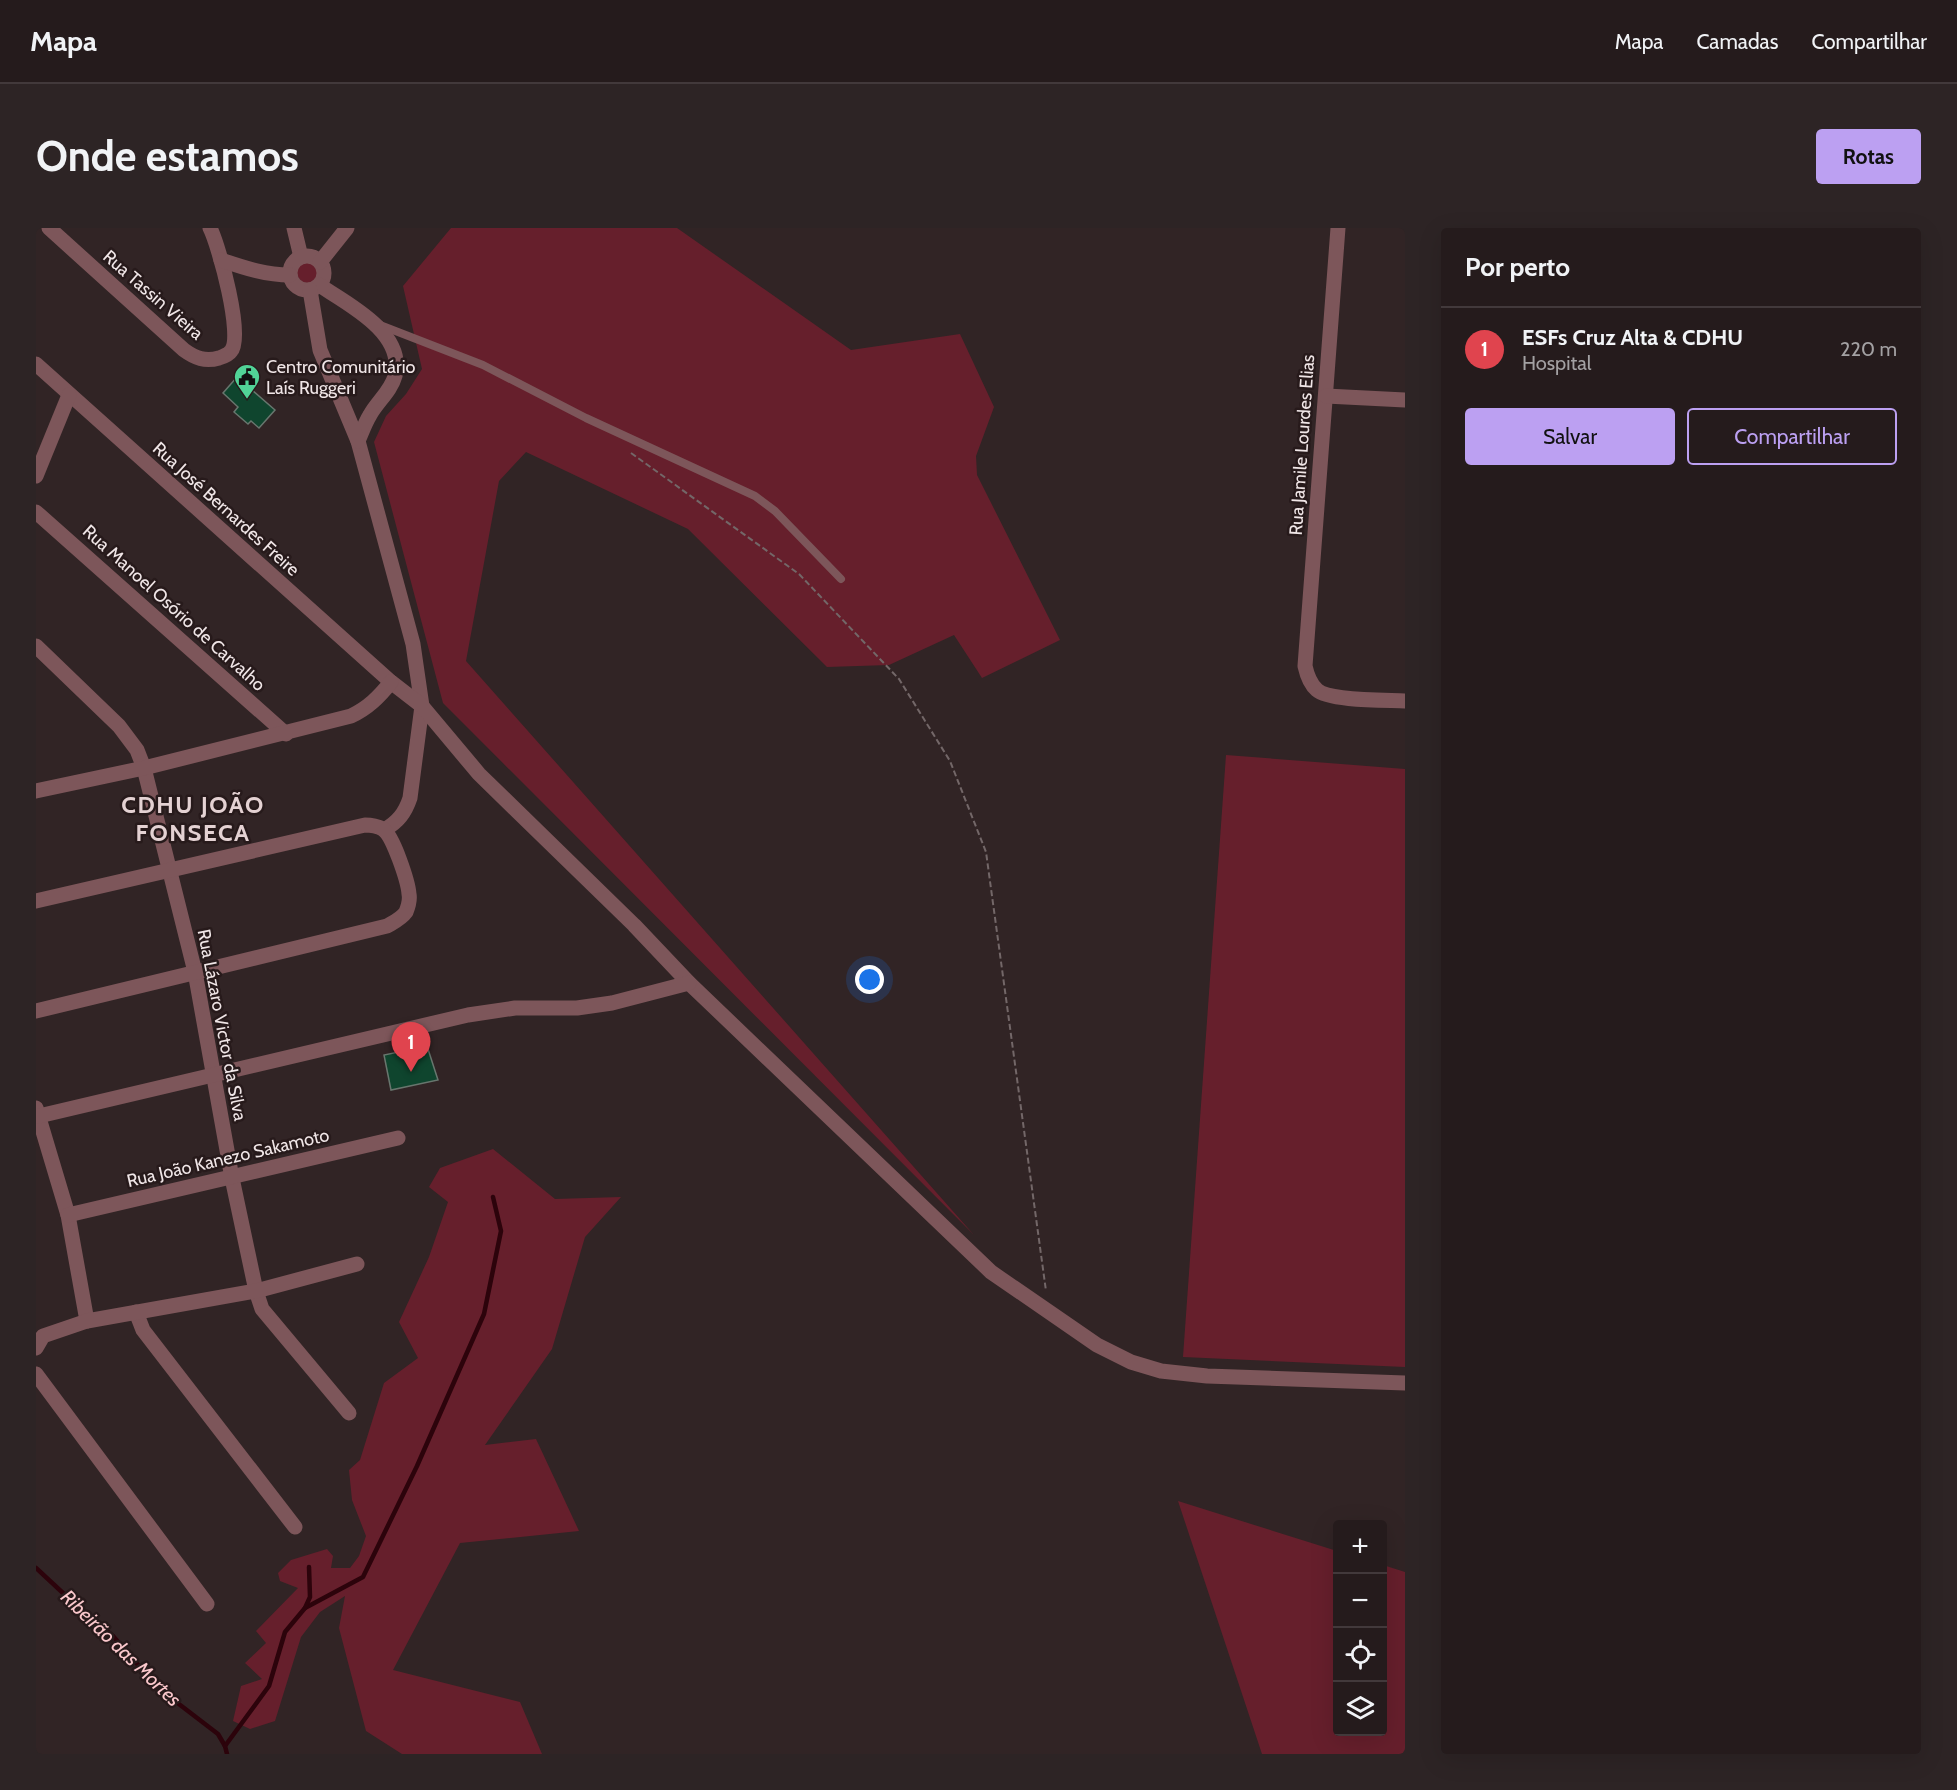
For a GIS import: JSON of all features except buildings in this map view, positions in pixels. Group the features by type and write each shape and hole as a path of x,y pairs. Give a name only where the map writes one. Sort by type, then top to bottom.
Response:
{"street":[{"name":"Rua Tassin Vieira","path":"49,228 184,350 194,357 208,361 232,351 236,340 235,321 221,260"},
{"path":"210,228 221,260 256,272 290,274"},
{"path":"294,228 301,257"},
{"path":"320,262 347,228"},
{"name":"Rua Jamile Lourdes Elias","path":"1338,228 1305,666 1309,680 1318,692 1332,697 1405,701"},
{"path":"36,901 365,825 379,828 394,824 405,812 410,798 422,706 413,644 358,441 320,350 314,288 324,275 320,262 309,257 301,257 295,262 290,274 295,285 300,289 314,288 374,322 388,341 395,358 395,376 385,396 370,414 358,441"},
{"name":"Rua José Bernardes Freire","path":"36,364 392,682 422,706 479,774 634,925 689,983 991,1272 1097,1344 1131,1362 1161,1371 1207,1376 1405,1383"},
{"path":"36,476 69,395"},
{"path":"1326,396 1405,400"},
{"name":"Rua Manoel Osório de Carvalho","path":"36,512 286,734"},
{"name":"Rua Lázaro Victor da Silva","path":"36,646 119,726 137,750 144,768 195,972 232,1178 262,1309 349,1413"},
{"path":"36,791 144,768 351,716 365,710 392,682"},
{"path":"36,1011 387,926 399,919 405,912 410,895 390,837 379,828"},
{"path":"87,1321 68,1215 38,1112 468,1015 515,1008 578,1008 612,1004 689,983"},
{"name":"Rua João Kanezo Sakamoto","path":"68,1215 398,1138"},
{"path":"36,1348 43,1336 87,1321 256,1290 357,1264"},
{"path":"136,1312 143,1330 295,1527"},
{"path":"36,1374 207,1604"}],"lane":[{"path":"374,322 483,365 586,418 755,496 775,511 841,579"}],"path":[{"path":"631,453 799,574 899,679 950,760 986,852 1049,1311"}],"shaded area":[{"path":"451,228 677,228 851,350 960,334 994,407 976,456 977,475 1060,640 982,678 954,635 889,665 827,667 688,529 526,452 499,481 466,661 974,1235 443,703 374,442 386,416 406,394 422,369 403,286"},
{"path":"308,261 316,264 319,272 316,280 308,283 300,280 297,272 300,264"},
{"path":"1226,755 1405,769 1405,1367 1183,1357"},
{"path":"493,1149 555,1199 621,1197 585,1237 552,1349 485,1445 536,1439 579,1531 460,1543 393,1670 520,1702 542,1754 402,1754 366,1731 339,1628 345,1596 320,1612 301,1637 275,1721 250,1729 233,1721 241,1686 262,1679 245,1663 266,1643 256,1631 298,1588 280,1581 278,1573 291,1560 327,1549 333,1556 331,1568 350,1568 359,1556 366,1536 352,1500 349,1470 360,1460 384,1383 418,1358 399,1322 429,1257 448,1202 429,1187 440,1168"},
{"path":"1178,1501 1333,1550 1333,1736 1387,1736 1387,1566 1405,1572 1405,1754 1262,1754"}],"waterway":[{"path":"305,1608 363,1577 417,1466 484,1314 501,1231 493,1197"},
{"path":"225,1746 269,1686 285,1632 305,1608 310,1597 309,1567"},
{"name":"Ribeirão das Mortes","path":"36,1568 113,1636 158,1688 218,1734 227,1754"}],"place":[{"name":"Centro Comunitário Laís Ruggeri","path":"247,400"},
{"name":"ESFs Cruz Alta & CDHU","path":"411,1072"}],"district":[{"name":"CDHU JOÃO FONSECA","path":"193,819"}]}
